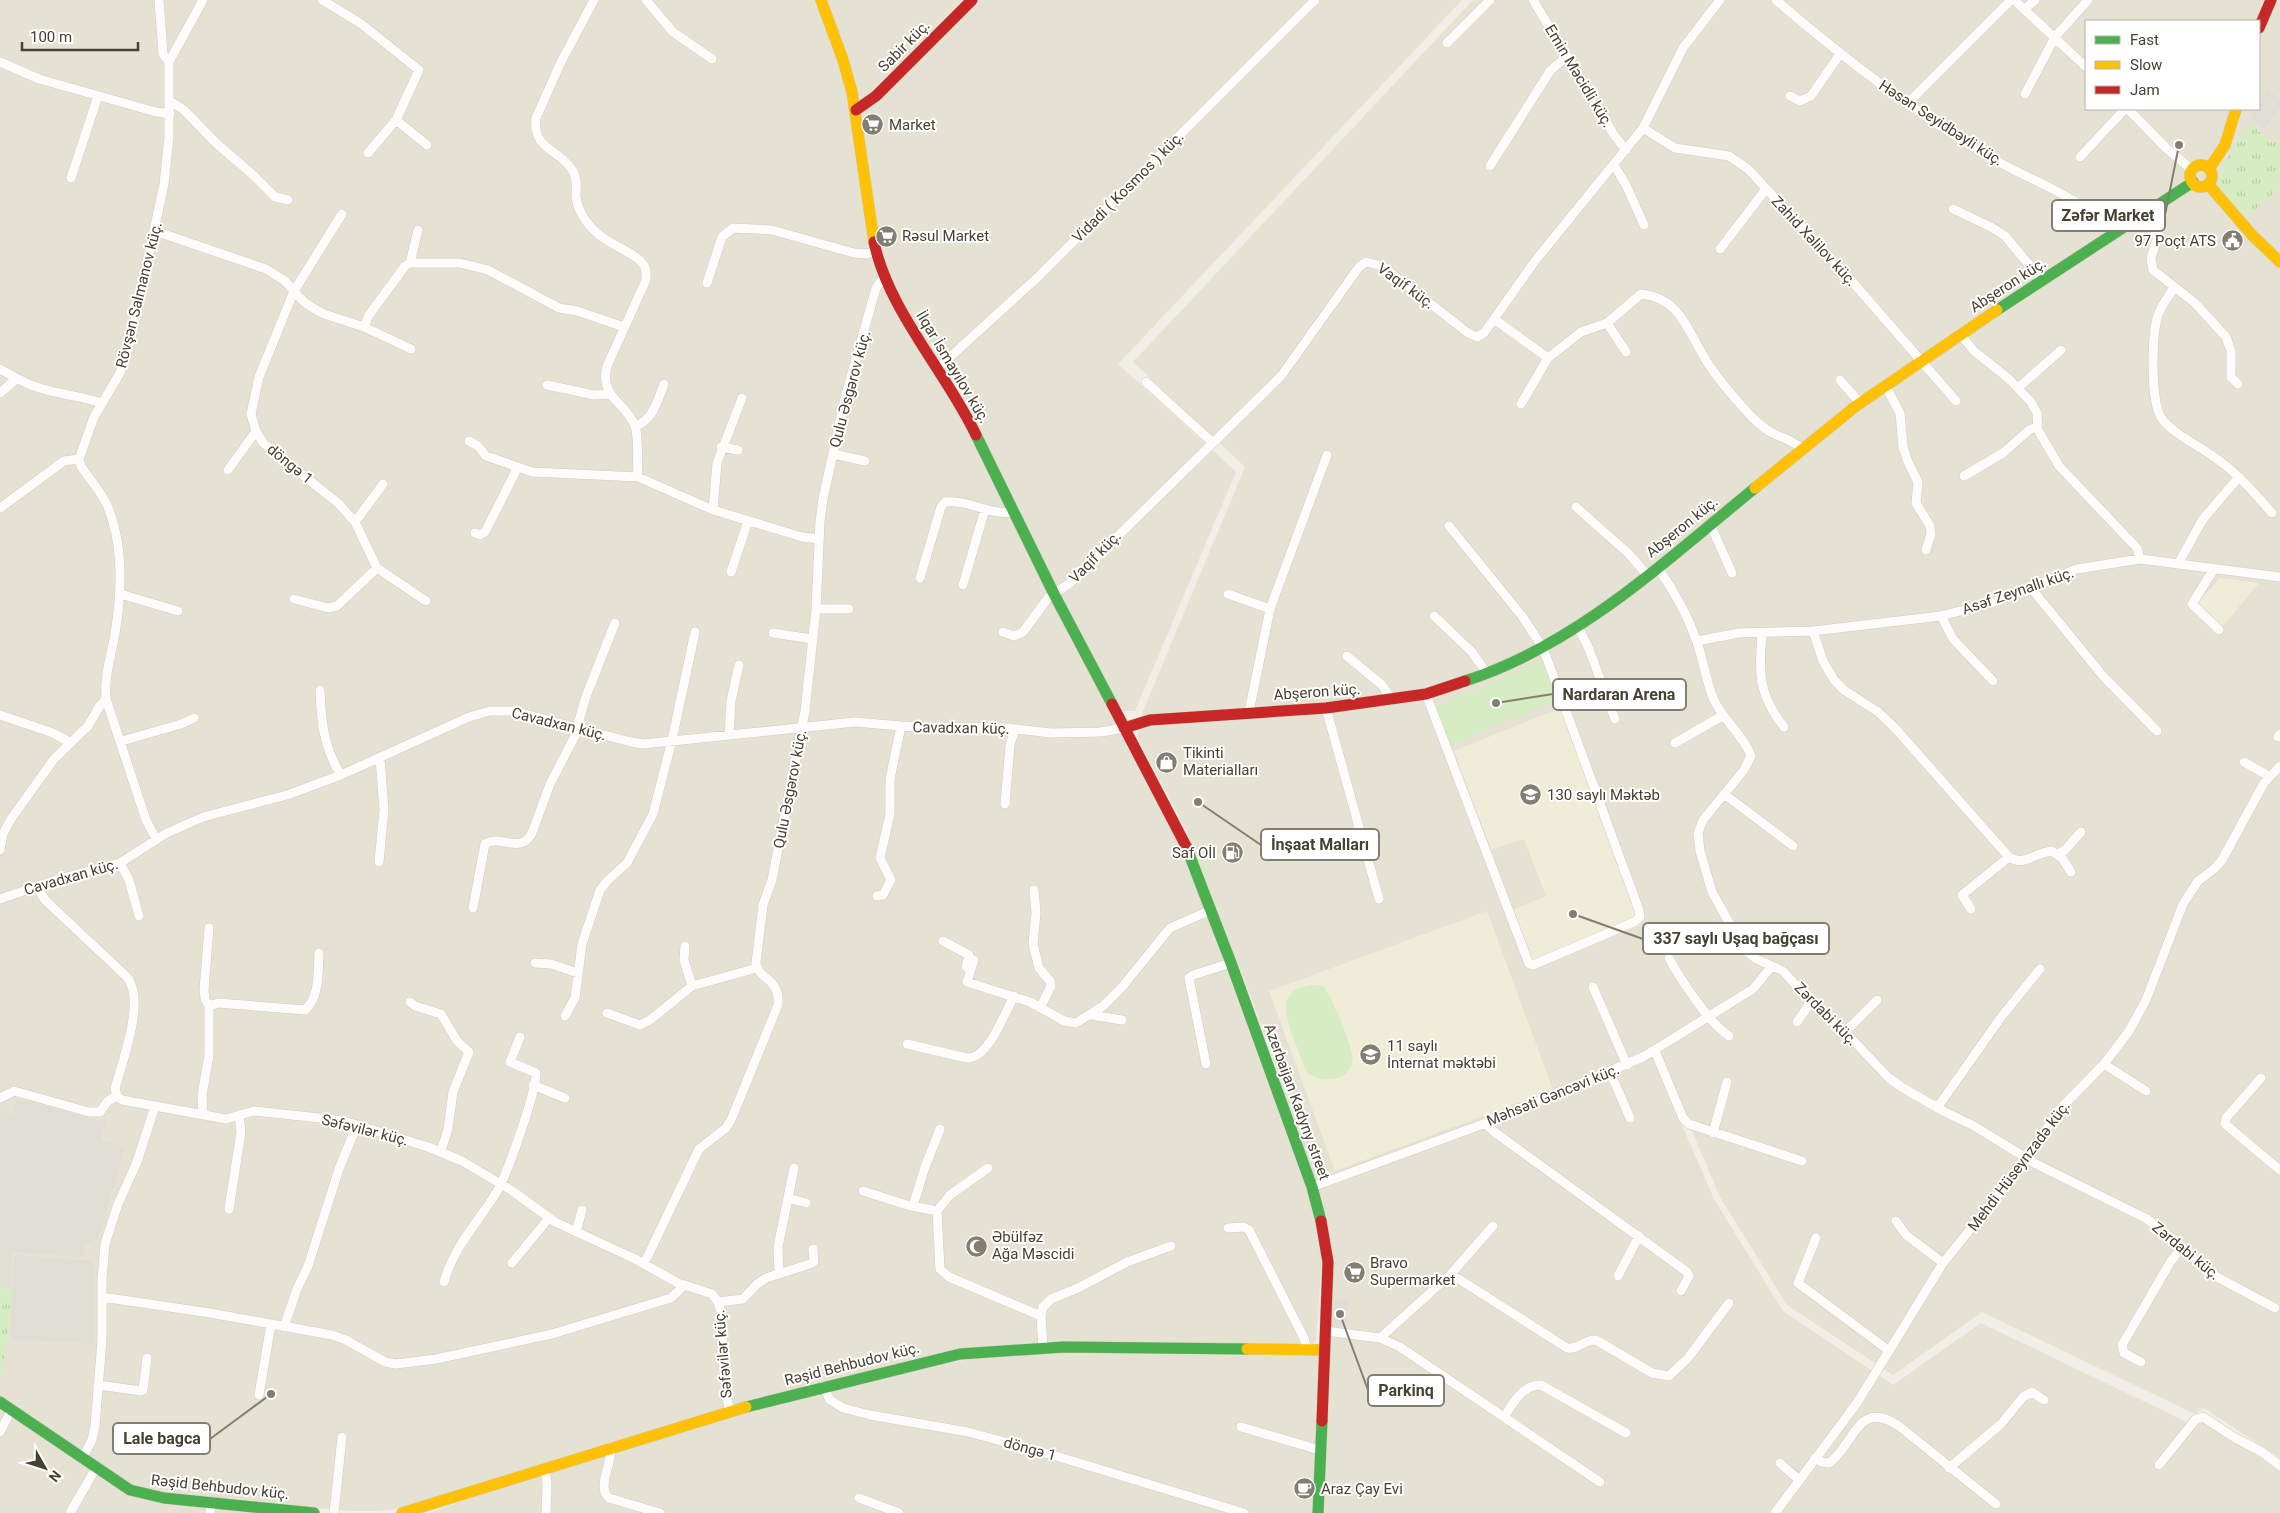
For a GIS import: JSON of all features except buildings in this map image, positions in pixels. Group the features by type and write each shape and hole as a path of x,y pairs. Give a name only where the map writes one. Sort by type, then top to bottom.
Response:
{"main road":[{"name":"İlqar İsmayılov küç.","path":"821,0 843,60 856,110 870,221 876,251 885,276 914,335 973,428 1054,594 1124,728"},
{"name":"Sabir küç.","path":"856,110 876,96 972,0"},
{"path":"2260,26 2271,0"},
{"path":"2210,169 2200,165 2192,170 2193,182 2199,186 2208,184 2212,178 2210,169 2225,145 2236,110"},
{"name":"Abşeron küç.","path":"1124,728 1150,720 1326,708 1426,694 1487,674 1543,648 1578,627 1648,575 1802,449 1885,385 2193,182"},
{"path":"2208,184 2252,235 2280,262"},
{"name":"Azerbaijan Kadyny street","path":"1124,728 1179,828 1231,963 1312,1187 1326,1244 1328,1276 1318,1513"},
{"name":"Rəşid Behbudov küç.","path":"404,1513 611,1447 729,1412 823,1386 960,1354 1043,1347 1325,1350"},
{"name":"Rəşid Behbudov küç.","path":"0,1402 121,1485 140,1493 210,1508 314,1513"}],"street":[{"path":"159,0 163,54 169,62 203,0"},
{"path":"322,0 360,23 418,70 396,120 368,153"},
{"path":"594,0 561,62 536,118 535,127 539,140 565,162 574,174 578,204 588,224 605,240 639,260 645,266 646,280 624,326 604,380 609,394 635,427 638,477"},
{"path":"646,0 673,32 712,59"},
{"name":"Vidadi ( Kosmos ) küç.","path":"937,369 1039,276 1315,0"},
{"path":"1447,43 1490,0"},
{"name":"Emin Məcidli küç.","path":"1533,0 1614,135 1626,150"},
{"name":"Vaqif küç.","path":"1003,632 1018,636 1041,604 1070,583 1280,376 1359,267 1366,262 1382,266 1473,336 1477,337 1484,333 1535,261 1642,128 1682,48 1720,0"},
{"name":"Həsən Seyidbəyli küç.","path":"1776,0 1840,54 1908,103 1988,156 2052,188 2086,208 2113,234"},
{"path":"1908,103 2012,0 2056,37 2085,66"},
{"path":"2025,9 2035,0"},
{"path":"2025,94 2056,37 2088,0"},
{"path":"1790,96 1800,101 1811,96 1840,54"},
{"path":"1490,166 1550,71 1567,56"},
{"path":"0,62 39,79 156,112 170,114"},
{"name":"Rövşən Salmanov küç.","path":"79,459 80,451 101,402 120,373 132,338 164,184 170,114 169,62"},
{"path":"71,178 98,96"},
{"path":"170,101 184,110 216,143 275,197 288,200"},
{"path":"2080,157 2125,110"},
{"path":"2127,110 2192,170"},
{"path":"396,120 427,145"},
{"name":"Zahid Xəlilov küç.","path":"1642,128 1675,148 1730,156 1748,169 1850,279 1920,362 1956,401"},
{"path":"1614,165 1626,184 1644,224"},
{"path":"1720,249 1766,190"},
{"path":"1953,209 1991,227 2004,236 2042,280"},
{"name":"döngə 1","path":"342,214 294,291 260,377 251,414 256,431 270,449 340,504 354,522 377,568 426,601"},
{"path":"2142,215 2156,233 2151,265 2159,276 2199,307 2226,337 2231,351 2231,377 2238,384"},
{"path":"708,283 722,237 734,228 772,230 854,253 867,254 876,251"},
{"path":"410,264 418,230"},
{"path":"155,231 256,264 285,281 304,302 318,311 364,327 411,349"},
{"path":"364,327 369,315 401,269 410,264 460,263 488,270 559,308 577,311 624,326"},
{"name":"Qulu Əsgərov küç.","path":"757,968 764,905 772,880 802,728 816,609 823,499 845,398 876,288 885,276"},
{"path":"2174,288 2160,308 2156,326 2153,372 2158,412 2173,429 2206,450 2239,477 2272,513"},
{"path":"1521,404 1548,358 1581,332 1607,323 1641,294 1653,295 1664,300 1683,319 1709,365 1751,415 1764,428 1794,441 1802,449"},
{"path":"1494,319 1548,358"},
{"path":"1607,323 1626,352"},
{"path":"1960,334 1974,351 2018,388 2035,409 2041,436 2059,466 2137,548 2140,559"},
{"path":"2018,388 2061,350"},
{"path":"0,369 16,379 44,390 82,396 101,402"},
{"path":"0,393 16,379"},
{"path":"1840,380 1860,403"},
{"path":"1146,382 1212,442"},
{"path":"635,427 643,424 654,411 664,384"},
{"path":"547,385 594,395 609,394"},
{"path":"1885,385 1900,413 1903,447 1918,482 1916,503 1930,526 1931,534 1926,550"},
{"path":"713,510 715,474 722,447 742,398"},
{"path":"1964,476 2002,453 2029,430 2038,426"},
{"path":"228,470 256,431"},
{"path":"469,441 478,446 486,456 518,467 540,473 638,477 713,510 802,537 819,539"},
{"path":"722,447 738,450"},
{"path":"833,454 865,461"},
{"path":"1249,712 1270,609 1327,455"},
{"path":"0,508 64,462 79,459 81,466 107,504 112,519 119,558 120,594 107,680 106,699 122,741 146,820 156,839"},
{"path":"474,533 480,535 485,532 518,467"},
{"path":"2178,564 2204,519 2239,477"},
{"path":"354,522 383,484"},
{"path":"920,578 943,504 948,502 986,508 1002,513 1013,512"},
{"path":"1576,507 1629,554 1648,575"},
{"path":"963,585 986,508"},
{"path":"731,572 748,521"},
{"path":"1710,524 1732,573"},
{"path":"1426,694 1525,959 1529,964 1533,965 1634,922 1640,917 1543,648 1526,622 1449,526"},
{"name":"Asəf Zeynallı küç.","path":"1697,641 1739,634 1813,631 1941,616 1998,601 2077,569 2140,559 2280,577"},
{"name":"Zərdabi küç.","path":"1657,567 1671,587 1697,641 1713,698 1722,716 1751,756 1744,770 1699,827 1698,840 1706,876 1717,905 1739,942 1756,959 1783,971 1811,1002 1845,1032 1889,1078 1937,1108 1974,1126 2027,1159 2147,1219 2215,1276 2278,1310"},
{"path":"294,599 328,608 337,606 377,568"},
{"path":"2214,569 2192,604 2218,630"},
{"path":"2032,588 2103,676 2157,731"},
{"path":"120,594 178,611"},
{"path":"1228,594 1270,609"},
{"path":"816,609 849,609"},
{"path":"1434,616 1472,652 1487,674"},
{"path":"1941,616 1953,639 1994,681"},
{"path":"474,908 485,844 489,842 520,844 529,839 550,784 578,729 584,699 615,623"},
{"path":"1578,627 1589,649 1615,719"},
{"path":"1813,631 1823,661 1834,680 1844,690 1878,712 1894,727 2009,857 2015,861 2022,861 2046,851 2058,854 2071,872"},
{"path":"565,1016 576,998 582,944 600,890 607,881 628,863 653,814 672,740 695,632"},
{"path":"773,633 812,640"},
{"path":"1762,634 1760,677 1766,701 1784,726"},
{"path":"1347,656 1382,685 1392,700"},
{"path":"729,735 731,701 739,665"},
{"path":"320,690 321,718 326,746 341,775"},
{"path":"0,850 2,833 11,819 50,765 88,726 106,699"},
{"path":"1326,708 1380,899"},
{"name":"Cavadxan küç.","path":"0,899 36,886 120,863 156,839 212,813 269,801 341,775 469,718 490,711 524,713 578,729 643,744 855,722 901,726 1014,729 1065,733 1101,732 1124,728"},
{"path":"0,715 54,733 71,743"},
{"path":"1675,743 1722,716"},
{"path":"122,741 181,724 194,718"},
{"path":"877,896 883,895 891,880 880,858 890,814 890,779 901,726"},
{"path":"1005,804 1010,744 1014,729"},
{"path":"379,862 384,810 380,758"},
{"path":"2244,762 2269,776"},
{"name":"Mehdi Hüseynzadə küç.","path":"1775,1513 1856,1403 1943,1263 2027,1159 2058,1111 2104,1064 2129,1031 2142,1008 2183,904 2198,881 2214,869 2222,860 2257,795 2269,776 2280,766"},
{"path":"1724,794 1792,846"},
{"path":"2058,854 2065,850 2081,832"},
{"path":"1971,909 1962,895 2009,857"},
{"path":"120,863 129,880 139,916"},
{"path":"0,1098 14,1091 89,1112 100,1112 108,1101 117,1096 115,1089 133,1019 134,986 127,977 45,900 36,886"},
{"path":"1034,890 1036,913 1033,944 1039,968 1050,981 1051,986 1040,1008"},
{"path":"943,941 969,955 964,978 967,982 1014,996 1070,1023 1091,1015 1122,987 1170,928 1211,910"},
{"path":"203,1115 202,1094 209,1055 209,1006 205,999 204,990 209,928"},
{"path":"685,946 684,960 692,986"},
{"path":"209,1006 218,1003 305,1010 313,998 318,977 319,953"},
{"path":"1669,958 1679,977 1717,1027 1729,1036"},
{"path":"967,982 974,960"},
{"path":"535,963 550,964 578,973"},
{"path":"1206,1064 1189,978 1231,963"},
{"name":"Məhsəti Gəncəvi küç.","path":"1312,1187 1486,1123 1627,1065 1654,1051 1753,989 1772,966"},
{"path":"607,1013 640,1025 650,1020 692,986 757,968 776,987 779,996 778,1005 764,1045 731,1120 726,1128 699,1149 644,1264"},
{"path":"1937,1108 2002,1016 2040,968"},
{"path":"1593,987 1627,1065"},
{"path":"906,1044 967,1058 976,1057 988,1045 1014,996"},
{"path":"1845,1032 1877,1000"},
{"path":"410,1002 415,1006 441,1014 457,1041 468,1052 453,1092 448,1130 441,1151"},
{"path":"1797,1022 1811,1002"},
{"path":"1091,1015 1122,1020"},
{"path":"444,1282 454,1253 501,1183 526,1111 536,1073 510,1062 520,1037"},
{"path":"1654,1051 1683,1118 1689,1124 1802,1161"},
{"path":"2104,1064 2146,1091"},
{"path":"1610,1072 1630,1118"},
{"path":"2261,1078 2226,1118 2225,1124 2280,1170"},
{"path":"1713,1133 1727,1082"},
{"path":"533,1085 565,1098"},
{"name":"Səfəvilər küç.","path":"117,1096 122,1100 226,1119 247,1112 264,1111 329,1119 357,1125 441,1151 462,1161 501,1183 549,1218 644,1264 684,1286 707,1291 718,1302 722,1312 724,1371 729,1412"},
{"path":"82,1457 92,1440 102,1340 103,1261 110,1225 137,1162 155,1106"},
{"path":"229,1209 240,1132 239,1115"},
{"path":"1486,1123 1493,1132 1687,1272 1689,1276 1681,1291"},
{"path":"284,1327 297,1289 308,1266 339,1169 357,1125"},
{"path":"913,1206 925,1167 940,1129"},
{"path":"779,1273 778,1247 794,1168"},
{"path":"988,1168 950,1194 937,1211 938,1264 943,1273 1041,1316"},
{"path":"864,1191 913,1206 937,1211"},
{"path":"788,1198 806,1203"},
{"path":"576,1232 582,1210"},
{"path":"512,1263 549,1218"},
{"path":"1896,1221 1906,1235 1943,1263"},
{"path":"1228,1228 1244,1226 1249,1230 1304,1338 1307,1350"},
{"path":"1380,1338 1451,1274 1493,1226"},
{"path":"1618,1276 1639,1236"},
{"path":"1816,1238 1798,1283 1888,1350"},
{"path":"1043,1347 1041,1316 1043,1307 1051,1299 1078,1288 1127,1262 1171,1246"},
{"path":"2141,1362 2124,1353 2122,1345 2171,1261 2182,1247"},
{"path":"718,1302 743,1299 761,1280 814,1262 813,1249"},
{"path":"1451,1274 1567,1348 1577,1347 1586,1340 1596,1340 1652,1373 1662,1376 1669,1376 1682,1365 1729,1303"},
{"path":"102,1297 210,1313 339,1337 356,1345 379,1360 396,1364 436,1359 552,1334 671,1298 684,1286"},
{"path":"259,1395 271,1324"},
{"path":"1326,1331 1380,1338 1400,1347 1600,1482"},
{"path":"98,1385 143,1390 147,1358"},
{"path":"1504,1417 1525,1390 1530,1386 1541,1385 1626,1433"},
{"name":"döngə 1","path":"823,1386 830,1400 843,1408 870,1415 968,1432 1056,1456 1244,1513"},
{"path":"1949,1468 2001,1424 2026,1394 2034,1393 2044,1400"},
{"path":"0,1432 12,1410"},
{"path":"1815,1458 1825,1463 1832,1461 1861,1424 1869,1418 1878,1417 1899,1426 1996,1504"},
{"path":"2159,1465 2196,1419 2203,1417 2235,1438 2262,1452 2280,1466"},
{"path":"1241,1427 1320,1450"},
{"path":"334,1513 342,1437"},
{"path":"611,1447 612,1453 604,1488 605,1494 609,1498 660,1513"},
{"path":"1780,1463 1799,1480"},
{"path":"70,1513 96,1468"},
{"path":"545,1468 547,1484 546,1513"},
{"path":"859,1498 899,1513"}],"shaded area":[{"path":"0,0 1462,0 1118,364 1236,472 1135,711 1121,711 1186,858 1305,1185 1317,1223 1322,1260 1316,1340 1310,1345 969,1349 405,1508 380,1511 351,1511 221,1499 148,1491 133,1487 0,1397"},
{"path":"1473,0 2280,0 2280,1458 2204,1408 2195,1414 1982,1312 1893,1375 1787,1305 1720,1197 1656,1046 1553,1092 1316,1182 1254,1005 1187,832 1137,737 1143,711 1245,467 1133,362"},
{"path":"2267,89 2280,99 2280,108 2264,129 2251,119 2256,110 2260,110 2260,102"},
{"path":"2220,578 2259,583 2222,627 2196,605"},
{"name":"130 saylı Məktəb","path":"1560,708 1637,916 1531,961 1510,911 1546,896 1524,839 1491,850 1454,751"},
{"path":"1487,911 1553,1090 1335,1171 1269,991"},
{"path":"1652,1056 1714,1199 1783,1311 1893,1385 1981,1323 2195,1426 2203,1420 2280,1471 2280,1513 429,1513 517,1481 764,1407 948,1363 992,1355 1039,1353 1330,1356 1319,1189 1603,1080"},
{"path":"17,1099 106,1122 101,1140 125,1147 98,1239 84,1245 83,1257 13,1252 11,1287 0,1288 0,1111 13,1115"},
{"path":"14,1255 94,1261 94,1344 10,1339"},
{"path":"1348,1297 1347,1327 1333,1326 1334,1302"},
{"path":"0,1407 104,1480 259,1513 0,1513"}],"green space":[{"path":"2250,123 2273,144 2280,139 2280,188 2247,217 2217,184 2217,179 2230,153"},
{"path":"1543,660 1557,700 1449,745 1435,707"},
{"path":"1196,850 1204,855 1210,872 1207,878"},
{"path":"1313,985 1323,986 1327,992 1340,1019 1352,1055 1352,1063 1349,1070 1337,1078 1321,1079 1307,1072 1288,1023 1286,1005 1288,998 1293,992"},
{"path":"11,1288 8,1340 0,1379 0,1289"}],"traffic: fast":[{"path":"1997,310 2193,182"},
{"path":"976,435 1054,594 1112,704"},
{"path":"1465,681 1506,665 1545,646 1582,623 1653,572 1755,488"},
{"path":"1186,846 1231,963 1312,1187 1321,1221"},
{"path":"746,1407 960,1354 1064,1347 1247,1349"},
{"path":"0,1402 130,1490 164,1498 314,1513"},
{"path":"1318,1513 1322,1421"}],"traffic: slow":[{"path":"821,0 843,60 852,92 874,242"},
{"path":"2209,169 2225,145 2236,110"},
{"path":"2201,165 2211,172 2212,176 2205,186 2201,187 2191,180 2190,176 2197,166 2201,165"},
{"path":"2208,184 2252,235 2280,262"},
{"path":"1755,488 1856,406 1997,310"},
{"path":"1247,1349 1325,1350"},
{"path":"402,1513 746,1407"}],"traffic: jam":[{"path":"856,110 876,96 972,0"},
{"path":"2260,26 2271,0"},
{"path":"874,242 881,267 892,292 919,340 964,411 976,435"},
{"path":"1124,728 1150,720 1326,708 1426,694 1465,681"},
{"path":"1112,704 1186,846"},
{"path":"1321,1221 1328,1262 1322,1421"}],"place":[{"name":"Market","path":"873,125"},
{"name":"Zəfər Market","path":"2179,145"},
{"name":"Rəsul Market","path":"886,236"},
{"name":"97 Poçt ATS","path":"2232,241"},
{"name":"Nardaran Arena","path":"1496,703"},
{"name":"Tikinti Materialları","path":"1167,762"},
{"name":"130 saylı Məktəb","path":"1531,795"},
{"name":"İnşaat Malları","path":"1198,802"},
{"name":"Saf Oİl","path":"1232,853"},
{"name":"337 saylı Uşaq bağçası","path":"1573,914"},
{"name":"11 saylı İnternat məktəbi","path":"1371,1055"},
{"name":"Əbülfəz Ağa Məscidi","path":"976,1246"},
{"name":"Bravo Supermarket","path":"1354,1272"},
{"name":"Parkinq","path":"1340,1314"},
{"name":"Lale bagca","path":"271,1394"},
{"name":"Araz Çay Evi","path":"1305,1489"}]}
